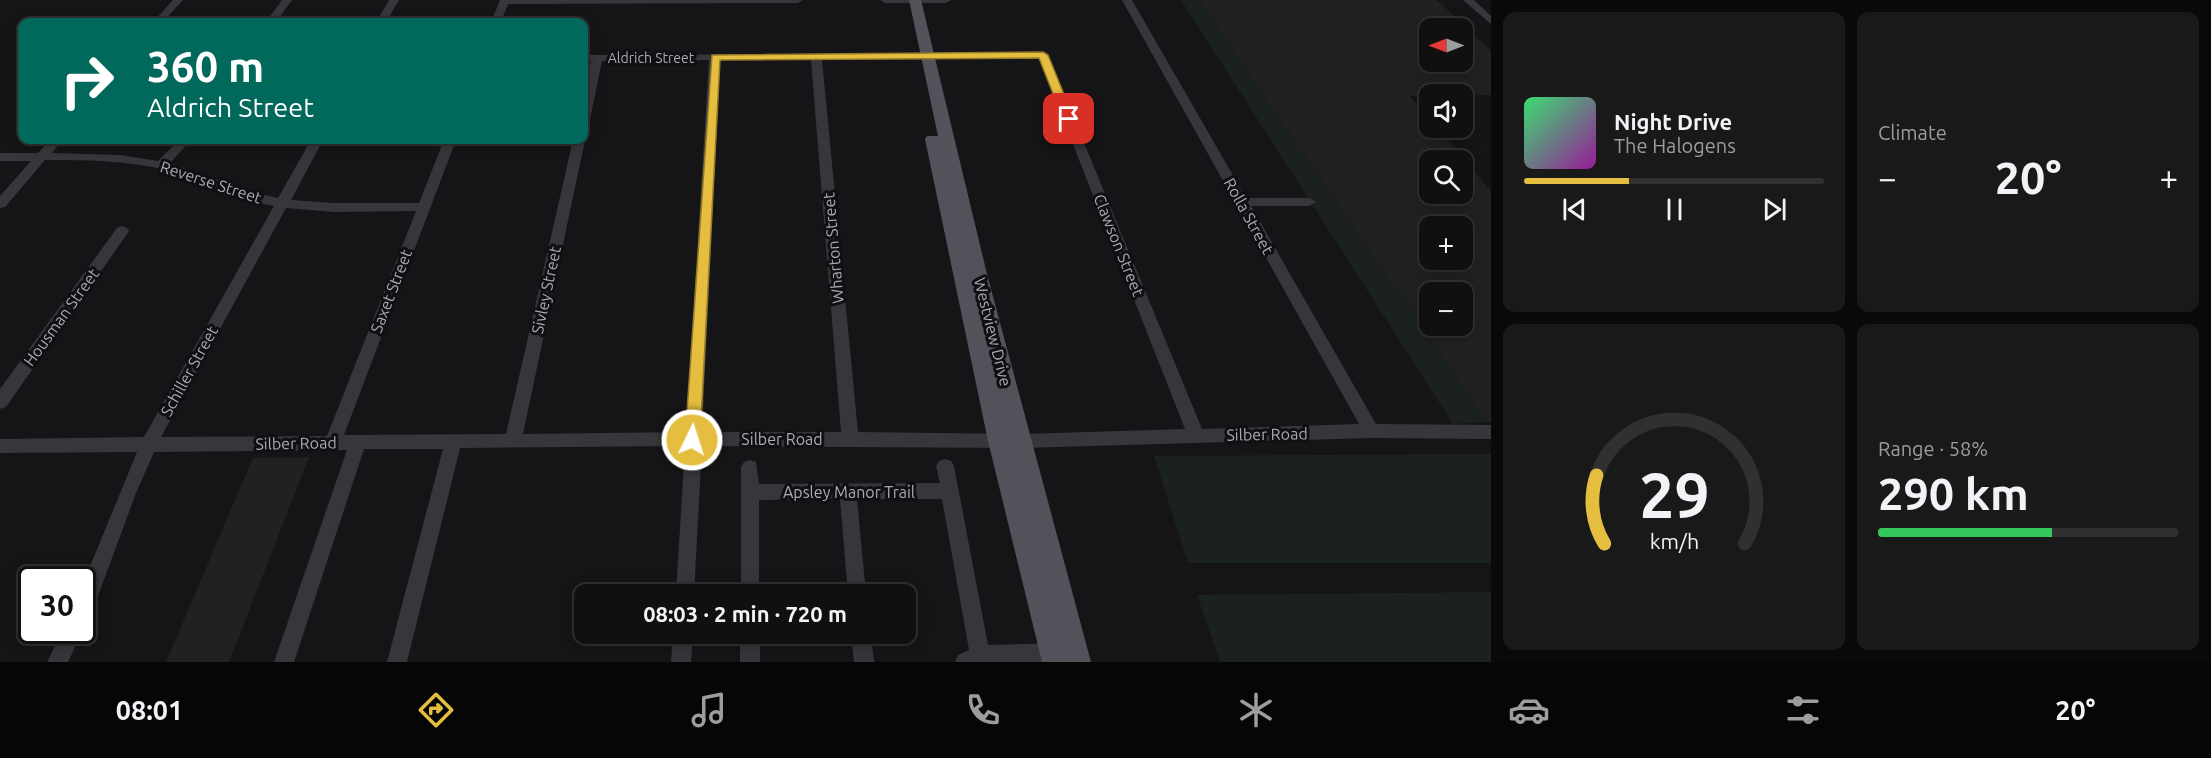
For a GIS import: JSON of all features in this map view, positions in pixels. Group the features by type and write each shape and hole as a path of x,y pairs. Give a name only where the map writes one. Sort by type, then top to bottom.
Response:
{"main road":[{"name":"Westview Drive","path":"904,0 921,56 1010,441 1065,657"},
{"name":"Westview Drive","path":"915,0 921,56"}],"street":[{"path":"162,18 178,0"},
{"path":"274,18 287,0"},
{"path":"383,18 394,0"},
{"path":"498,18 505,1 798,0"},
{"path":"885,0 946,0"},
{"name":"Rolla Street","path":"1127,0 1371,431"},
{"path":"1468,0 1491,21"},
{"name":"Aldrich Street","path":"588,58 1043,55"},
{"name":"Clawson Street","path":"1043,55 1196,435"},
{"name":"Wharton Street","path":"816,56 850,440"},
{"path":"685,584 715,57"},
{"path":"588,100 597,58"},
{"path":"0,204 52,144"},
{"path":"161,165 181,144"},
{"name":"Schiller Street","path":"96,575 127,493 148,446 315,144"},
{"name":"Saxet Street","path":"333,442 448,144"},
{"name":"Sivley Street","path":"513,441 578,144"},
{"name":"Reverse Street","path":"0,157 97,157 161,165 231,191 282,203 309,206 423,207"},
{"path":"1241,202 1309,202"},
{"name":"Housman Street","path":"0,402 122,231"},
{"name":"Silber Road","path":"0,446 692,440 1010,441 1371,431 1491,432"},
{"path":"397,662 453,442"},
{"path":"284,662 358,443"},
{"path":"945,466 975,660 1065,657"},
{"path":"750,467 750,584"},
{"name":"Apsley Manor Trail","path":"750,492 949,491"},
{"path":"848,492 856,584"},
{"path":"57,662 66,644"},
{"path":"681,662 682,644"},
{"path":"750,644 750,662"},
{"path":"862,644 864,662"}],"shaded area":[{"path":"1181,0 1199,0 1419,322 1419,336 1428,336 1487,422 1453,424"},
{"path":"1199,0 1437,0 1456,18 1419,18 1419,72 1473,72 1473,34 1491,51 1491,95 1473,95 1473,84 1419,84 1419,96 1410,96 1419,107 1419,138 1446,138 1456,150 1419,150 1419,204 1473,204 1473,170 1491,191 1491,422 1487,422 1428,336 1473,336 1473,282 1419,282 1419,322"},
{"path":"1491,454 1491,563 1188,563 1154,456"},
{"path":"309,457 229,662 166,662 253,458"},
{"path":"1491,592 1491,662 1220,662 1197,595"}],"route":[{"path":"692,440 715,57 1043,55 1069,119"}]}
